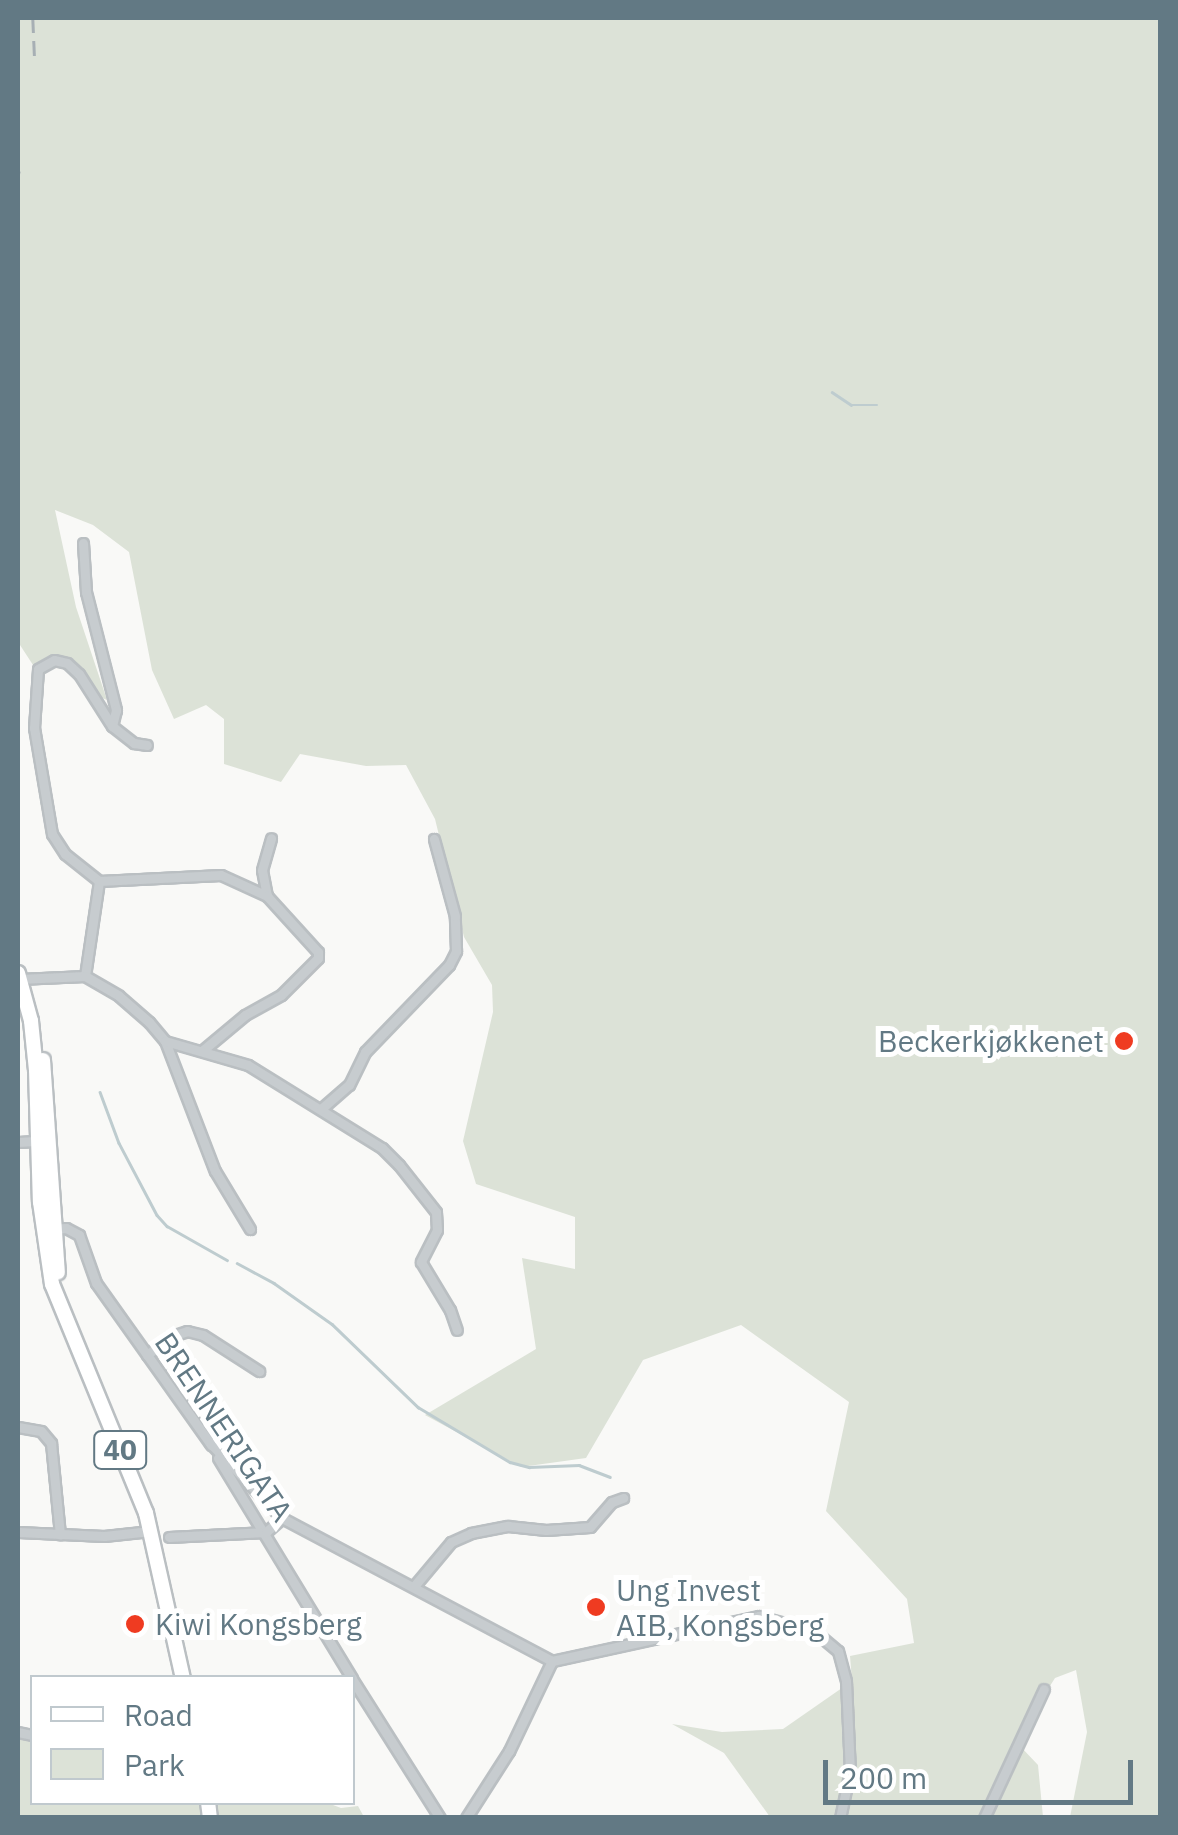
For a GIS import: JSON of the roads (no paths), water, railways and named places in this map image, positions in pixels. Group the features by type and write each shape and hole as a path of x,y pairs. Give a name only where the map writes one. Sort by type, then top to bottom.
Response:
{"main road":[{"name":"40","path":"18,976 47,1078 52,1284 151,1530 182,1675"}],"street":[{"path":"83,543 86,592 116,710 112,726"},
{"path":"147,745 134,744 112,726 79,674 54,660 38,669 34,694 40,773 52,834 65,854 99,882 188,874 221,876 271,900 318,952 318,958 281,995 246,1015 203,1050"},
{"path":"271,838 262,870 271,900"},
{"path":"321,1109 349,1085 365,1052 456,951 455,916 434,839"},
{"path":"85,976 99,882"},
{"path":"18,976 85,976 119,996 166,1041 215,1170 250,1229"},
{"path":"166,1041 248,1065 382,1148 419,1186 436,1212 437,1230 421,1262 457,1330"},
{"path":"18,1142 46,1141"},
{"name":"BRENNERIGATA","path":"48,1229 66,1228 78,1235 96,1283 210,1443 266,1532 286,1575 350,1675"},
{"path":"147,1355 169,1336 187,1331 203,1335 258,1370"},
{"path":"18,1427 40,1431 51,1443 60,1534"},
{"path":"210,1443 282,1518 415,1585 552,1661 759,1616 814,1630 838,1651 846,1681 850,1770 840,1818"},
{"path":"415,1585 451,1542 471,1533 508,1526 590,1526 612,1502 623,1498"},
{"path":"169,1537 266,1532 282,1518"},
{"path":"18,1532 151,1530"},
{"path":"466,1818 509,1751 552,1661"},
{"name":"BRENNERIGATA","path":"355,1683 440,1818"},
{"path":"984,1818 1044,1689"}],"waterway":[{"path":"832,392 851,405 877,405"},
{"path":"100,1092 119,1143 157,1215 167,1226 227,1260"},
{"path":"237,1263 274,1283 332,1324 418,1407 510,1462 529,1467 579,1465 610,1477"}],"railway":[{"path":"33,18 35,63"},
{"path":"18,175 19,171"}],"place":[{"name":"Beckerkjøkkenet","path":"1124,1041"},
{"name":"Ung Invest AIB, Kongsberg","path":"596,1607"},
{"name":"Kiwi Kongsberg","path":"135,1624"}]}
